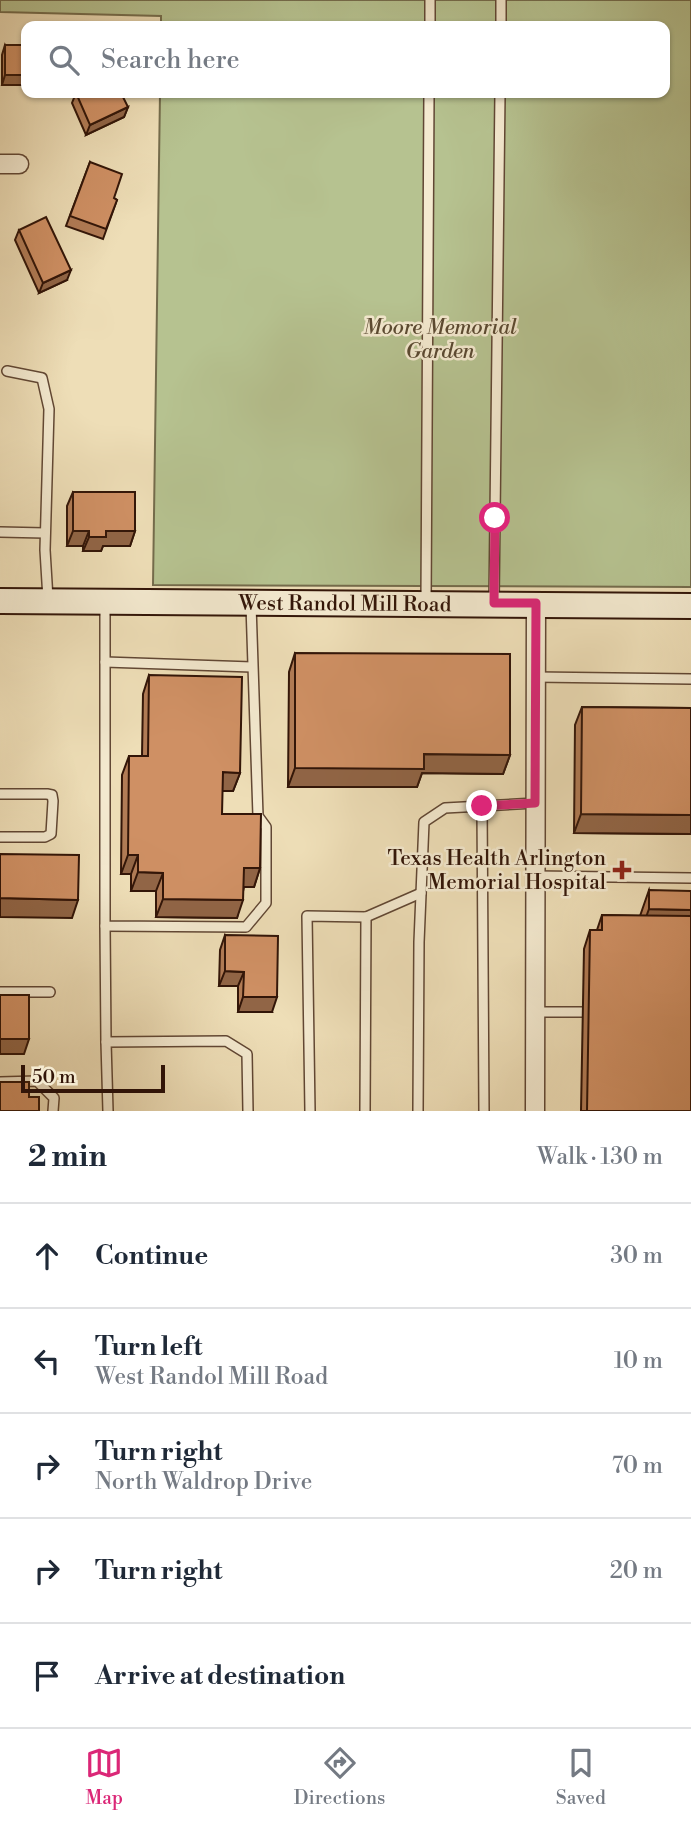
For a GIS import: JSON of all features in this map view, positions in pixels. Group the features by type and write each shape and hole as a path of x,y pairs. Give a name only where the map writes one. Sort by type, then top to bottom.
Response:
{"main road":[{"name":"West Randol Mill Road","path":"0,601 691,606"}],"street":[{"path":"0,164 19,164"},
{"path":"535,1111 536,603"}],"lane":[{"path":"429,21 430,0"},
{"path":"501,0 501,21"},
{"path":"426,603 429,98"},
{"path":"494,603 500,98"},
{"path":"7,372 42,378 50,409 45,550 48,601"},
{"path":"0,532 46,533"},
{"path":"105,601 108,1111"},
{"path":"106,926 246,927 266,903 265,827 258,816 251,602"},
{"path":"105,662 252,667"},
{"path":"536,677 691,679"},
{"path":"0,794 47,794 52,795 53,801 51,834 45,837 0,836"},
{"path":"418,1111 424,822 445,808 535,803"},
{"path":"482,806 484,1111"},
{"path":"534,876 691,878"},
{"path":"310,1111 307,916 366,917 421,893"},
{"path":"365,1111 366,917"},
{"path":"0,992 50,992"},
{"path":"534,1012 582,1012"},
{"path":"106,1041 226,1041 247,1054 248,1111"},
{"path":"0,1082 37,1081 54,1098 53,1111"}],"green space":[{"name":"Moore Memorial Garden","path":"0,0 691,0 691,587 153,585 160,98 670,98 670,21 161,21 161,16 0,12"}],"building":[{"path":"5,45 21,45 21,75 5,75"},
{"path":"78,98 124,98 128,107 90,125"},
{"path":"90,162 122,174 114,198 117,200 106,229 70,216"},
{"path":"46,217 71,270 43,283 19,230"},
{"path":"73,492 135,492 135,531 106,531 106,537 89,537 89,531 73,531"},
{"path":"295,653 510,654 510,755 424,754 424,769 295,768"},
{"path":"149,675 242,677 240,773 223,772 222,814 261,814 260,868 244,868 243,900 163,899 163,873 138,872 138,855 128,855 129,756 148,756"},
{"path":"582,707 691,708 691,815 581,814"},
{"path":"0,854 79,855 78,900 0,898"},
{"path":"649,890 691,891 691,910 649,909"},
{"path":"602,915 691,916 691,1111 587,1111 590,930 602,930"},
{"path":"225,935 278,936 277,997 243,997 244,972 225,971"},
{"path":"0,995 29,995 29,1039 0,1039"},
{"path":"0,1082 29,1082 29,1097 39,1097 39,1111 0,1111"}],"place":[{"name":"Texas Health Arlington Memorial Hospital","path":"622,870"}],"route":[{"path":"482,806 535,803 536,603 494,603 495,518"}]}
